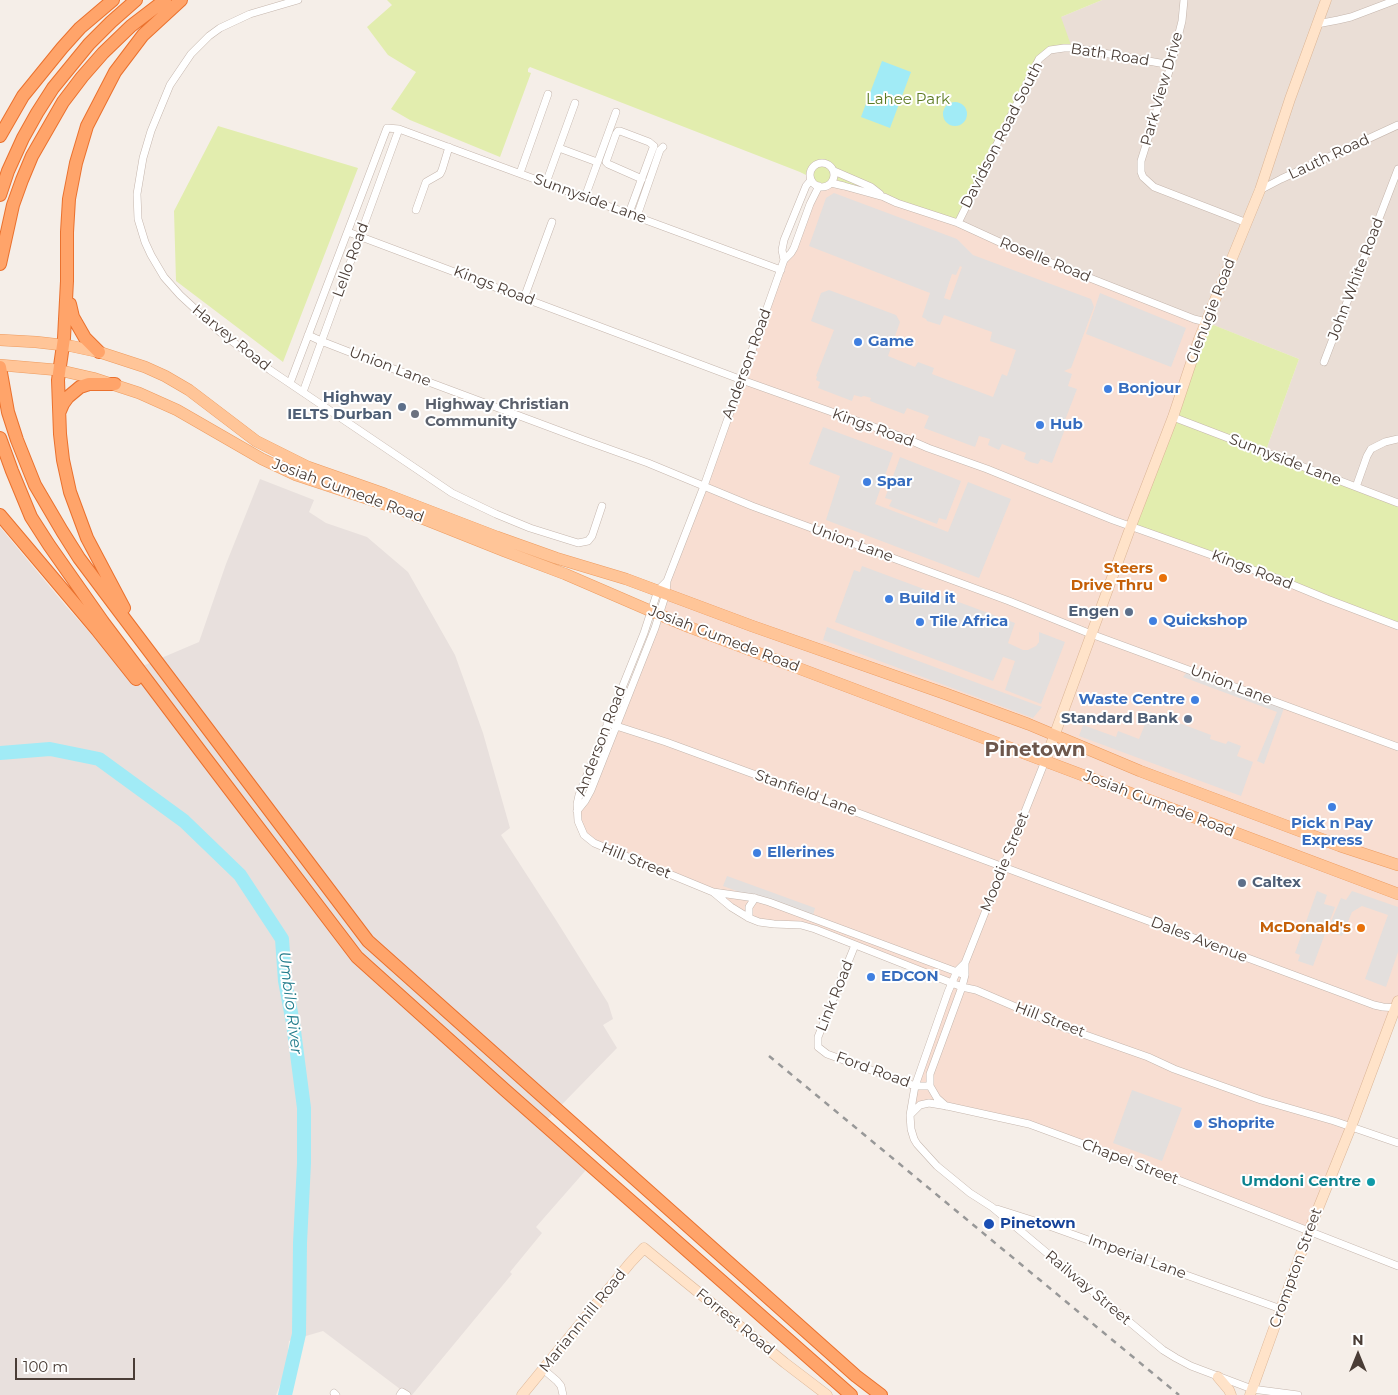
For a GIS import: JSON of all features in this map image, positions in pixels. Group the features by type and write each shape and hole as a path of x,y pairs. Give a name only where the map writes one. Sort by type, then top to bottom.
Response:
{"highway":[{"path":"0,136 23,96 57,54 80,28 113,0"},
{"path":"0,195 8,171 23,138 53,88 89,44 136,0"},
{"path":"0,264 12,212 22,180 32,156 63,102 103,53 131,26 165,0"},
{"path":"181,0 143,35 114,72 87,126 76,163 69,199 63,345 58,370 60,434 66,476 78,516 87,538 126,612 248,783"},
{"path":"67,282 73,317 90,345 99,352"},
{"path":"0,370 8,412 26,464 35,485 79,558 368,941 834,1357 881,1395"},
{"path":"60,412 62,404 80,387 89,384 115,384"},
{"path":"0,438 31,516 49,545 103,622 357,957 504,1090 851,1395"},
{"path":"0,514 97,630 165,716 201,752"}],"main road":[{"name":"Josiah Gumede Road","path":"0,340 63,345 99,352 138,364 165,376 189,390 256,441 308,467 556,558 626,579 752,626 954,696 1054,734 1140,771 1340,846 1398,865"},
{"name":"Josiah Gumede Road","path":"0,370 58,370 115,384 177,410 262,459 284,469 396,508 564,574 655,613 1398,894"}],"street":[{"name":"Harvey Road","path":"298,0 236,19 209,36 191,54 170,84 151,131 137,194 137,210 141,230 151,255 164,276 180,295 220,332 303,392 452,492 496,514 530,528 578,543 588,541 592,536 602,506"},
{"name":"Park View Drive","path":"1184,0 1182,21 1171,65 1141,161 1141,172 1143,177 1154,187 1246,223"},
{"name":"Glenugie Road","path":"1045,761 1173,417 1206,322 1260,190 1326,0"},
{"path":"1317,24 1351,17 1396,0"},
{"name":"Bath Road","path":"1050,50 1075,48 1171,65"},
{"name":"Davidson Road South","path":"958,223 1039,59 1050,50"},
{"path":"520,173 548,94"},
{"path":"546,183 576,103"},
{"path":"584,197 616,112"},
{"name":"Lauth Road","path":"1260,190 1398,125"},
{"name":"Lello Road","path":"290,383 387,128"},
{"name":"Sunnyside Lane","path":"387,128 399,129 449,147 781,270"},
{"name":"Lello Road","path":"303,392 399,129"},
{"path":"629,214 654,148 654,145 620,130 616,134 606,162 642,179"},
{"path":"416,210 426,182 440,174 449,147"},
{"path":"637,216 660,150 663,147"},
{"path":"558,148 597,162"},
{"path":"817,164 826,164 834,171 831,183 824,187 814,184 812,180 811,172 817,164"},
{"name":"John White Road","path":"1324,362 1398,170"},
{"name":"Roselle Road","path":"834,171 871,187 884,197"},
{"name":"Anderson Road","path":"577,812 591,790 616,727 662,592 704,486 781,270 784,260 782,250 784,240 806,186 812,180"},
{"name":"Roselle Road","path":"831,183 884,197 958,223 1006,245 1194,319 1206,322"},
{"name":"Anderson Road","path":"784,260 794,248 810,204 819,186"},
{"path":"524,298 552,222"},
{"name":"Kings Road","path":"348,232 742,380 994,471 1131,526 1276,578 1398,626"},
{"name":"Union Lane","path":"308,335 648,463 761,509 1009,601 1091,634 1398,747"},
{"name":"Sunnyside Lane","path":"1173,417 1398,503"},
{"path":"1356,487 1371,449 1398,439"},
{"name":"Anderson Road","path":"577,812 579,795 607,723 644,633 655,613"},
{"name":"Stanfield Lane","path":"607,723 666,742 1003,867"},
{"name":"Moodie Street","path":"930,1086 931,1070 962,987 965,963 1045,761"},
{"name":"Hill Street","path":"577,812 578,821 584,835 594,843 714,892 755,898 965,974"},
{"name":"Dales Avenue","path":"1003,867 1374,1005 1397,1006"},
{"name":"Hill Street","path":"714,892 731,907 749,918 767,924 801,924 962,987 976,990 1060,1026 1123,1047 1174,1069 1261,1100 1351,1126 1398,1143"},
{"path":"749,918 749,907 755,898"},
{"name":"Link Road","path":"818,1047 818,1037 855,946"},
{"name":"Moodie Street","path":"915,1086 952,983 957,971 965,963"},
{"name":"Crompton Street","path":"1251,1392 1309,1231 1397,1006"},
{"name":"Ford Road","path":"818,1047 827,1054 915,1086 930,1086"},
{"name":"Railway Street","path":"915,1086 910,1115 911,1129 914,1139 922,1150 937,1166 992,1208 1162,1350 1251,1392 1298,1395"},
{"path":"930,1086 933,1093 947,1106"},
{"name":"Chapel Street","path":"910,1115 917,1108 929,1103 1029,1124 1135,1162 1398,1266"},
{"name":"Imperial Lane","path":"992,1208 1038,1222 1281,1309"},
{"name":"Forrest Road","path":"644,1248 827,1395"},
{"name":"Mariannhill Road","path":"522,1395 644,1248"},
{"path":"630,1263 649,1260 663,1263"},
{"path":"544,1369 561,1386 563,1395"},
{"path":"1218,1377 1231,1395"}],"shaded area":[{"path":"1102,0 1398,0 1398,503 1265,453 1299,359 958,224 1061,17"},
{"path":"834,179 958,224 1206,322 1184,381 1398,626 1398,1000 1309,1231 1029,1124 946,1105 916,1107 911,1104 952,983 801,924 759,922 713,891 588,839 577,812 585,802 655,629 668,581 785,260 819,187 833,182"},
{"path":"834,193 957,239 973,255 1091,299 1094,307 1071,368 1064,371 1072,374 1068,386 1077,389 1062,428 1065,429 1052,463 1041,459 1038,464 1030,462 1024,459 1026,453 1002,444 999,450 988,445 990,439 979,436 975,447 924,428 929,416 907,408 904,414 870,401 871,398 864,396 854,395 852,401 818,388 820,382 816,380 816,376 834,330 811,321 821,293 829,290 896,315 900,322 888,356 915,367 918,362 934,368 932,374 993,397 1002,374 1007,376 1016,350 990,341 992,332 944,315 940,325 927,321 922,317 930,293 809,246 826,198","holes":["960,266 962,267 950,300 944,298 952,274 956,275"]},
{"path":"1100,293 1186,328 1171,367 1086,334"},
{"path":"823,427 893,453 875,504 948,532 968,482 1011,499 979,578 826,520 840,476 809,464"},
{"path":"900,457 961,481 946,520 939,518 937,524 889,506 892,500 885,498"},
{"path":"260,479 314,500 309,512 326,523 367,537 408,572 455,655 483,733 510,828 501,835 608,1003 613,1019 603,1025 617,1048 539,1128 586,1170 536,1227 542,1233 510,1272 512,1274 412,1395 408,1395 323,1331 289,1341 286,1370 276,1395 0,1395 0,527 66,606 126,673 199,642 226,564"},
{"path":"862,566 1015,623 1008,643 1023,650 1036,646 1039,642 1039,632 1065,642 1041,704 1005,690 1015,661 1003,657 993,681 835,622 854,570 860,572"},
{"path":"827,627 1042,707 1033,718 823,640"},
{"path":"1187,672 1284,708 1264,764 1257,761 1277,712 1183,677"},
{"path":"1150,712 1211,735 1210,739 1226,744 1228,741 1241,746 1237,756 1253,762 1241,796 1079,736 1083,725 1116,737 1118,731 1139,739"},
{"path":"727,876 815,908 812,919 723,886"},
{"path":"1317,891 1327,895 1324,904 1335,907 1313,966 1298,961 1300,955 1295,953"},
{"path":"1352,891 1398,907 1398,952 1386,987 1365,979 1388,915 1362,906 1352,912 1342,936 1327,931 1341,898 1346,900"},
{"path":"1132,1090 1182,1108 1162,1161 1113,1143"}],"green space":[{"name":"Lahee Park","path":"387,0 1102,0 1061,17 1072,48 1057,49 1040,59 958,224 834,179 829,185 819,187 812,182 810,177 800,172 530,67 528,72 531,73 500,157 410,120 391,109 416,72 388,55 367,27 392,5"},
{"path":"218,126 358,168 283,362 176,281 174,211"},
{"path":"1206,322 1299,359 1265,453 1398,503 1398,626 1131,526"}],"water":[{"path":"882,61 911,72 890,128 861,117"},
{"path":"955,102 960,103 966,109 966,119 960,125 955,126 950,125 944,119 943,114 944,109 950,103"}],"waterway":[{"name":"Umbilo River","path":"0,753 50,749 99,759 184,821 240,875 282,939 285,981 293,1023 304,1108 299,1334 285,1395"}],"railway":[{"path":"769,1056 1179,1395"}],"place":[{"name":"Game","path":"858,342"},
{"name":"Bonjour","path":"1108,389"},
{"name":"Highway IELTS Durban","path":"402,407"},
{"name":"Highway Christian Community","path":"415,414"},
{"name":"Hub","path":"1040,425"},
{"name":"Spar","path":"867,482"},
{"name":"Steers Drive Thru","path":"1163,578"},
{"name":"Build it","path":"889,599"},
{"name":"Engen","path":"1129,612"},
{"name":"Quickshop","path":"1153,621"},
{"name":"Tile Africa","path":"920,622"},
{"name":"Waste Centre","path":"1195,700"},
{"name":"Standard Bank","path":"1188,719"},
{"name":"Pick n Pay Express","path":"1332,807"},
{"name":"Ellerines","path":"757,853"},
{"name":"Caltex","path":"1242,883"},
{"name":"McDonald's","path":"1361,928"},
{"name":"EDCON","path":"871,977"},
{"name":"Shoprite","path":"1198,1124"},
{"name":"Umdoni Centre","path":"1371,1182"},
{"name":"Pinetown","path":"989,1224"}],"district":[{"name":"Pinetown","path":"1035,750"}]}
